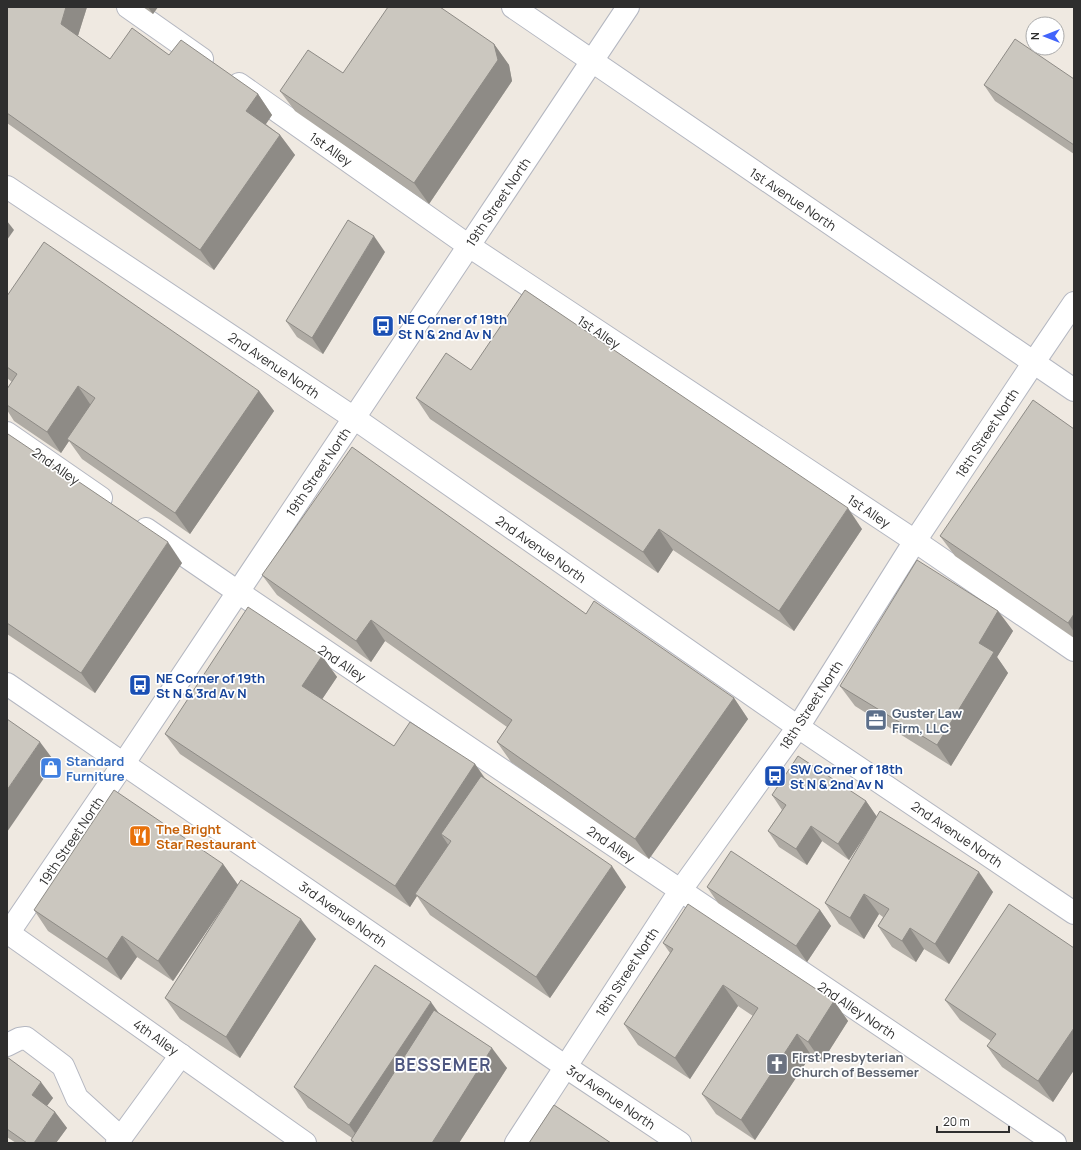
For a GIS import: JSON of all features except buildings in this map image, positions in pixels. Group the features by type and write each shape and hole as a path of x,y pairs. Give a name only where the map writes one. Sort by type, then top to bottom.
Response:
{"street":[{"name":"1st Alley","path":"128,7 469,246 915,541 1074,650"},
{"name":"1st Avenue North","path":"513,7 1074,390"},
{"name":"19th Street North","path":"7,933 124,763 628,7"},
{"name":"2nd Avenue North","path":"7,187 354,418 798,727 1074,913"},
{"name":"18th Street North","path":"516,1143 680,891 798,727 915,541 1074,303"},
{"name":"2nd Alley","path":"7,433 238,592 680,891"},
{"name":"3rd Avenue North","path":"7,684 566,1067 680,1143"},
{"name":"2nd Alley North","path":"680,891 1055,1143"},
{"name":"4th Alley","path":"7,933 305,1143"},
{"path":"7,1045 19,1039 26,1038 63,1066 77,1098 119,1140 181,1055"}],"place":[{"name":"NE Corner of 19th St N & 2nd Av N","path":"383,326"},
{"name":"NE Corner of 19th St N & 3rd Av N","path":"140,685"},
{"name":"Guster Law Firm, LLC","path":"876,720"},
{"name":"Standard Furniture","path":"51,768"},
{"name":"SW Corner of 18th St N & 2nd Av N","path":"775,776"},
{"name":"The Bright Star Restaurant","path":"140,836"},
{"name":"First Presbyterian Church of Bessemer","path":"777,1064"}],"district":[{"name":"BESSEMER","path":"443,1064"}]}
